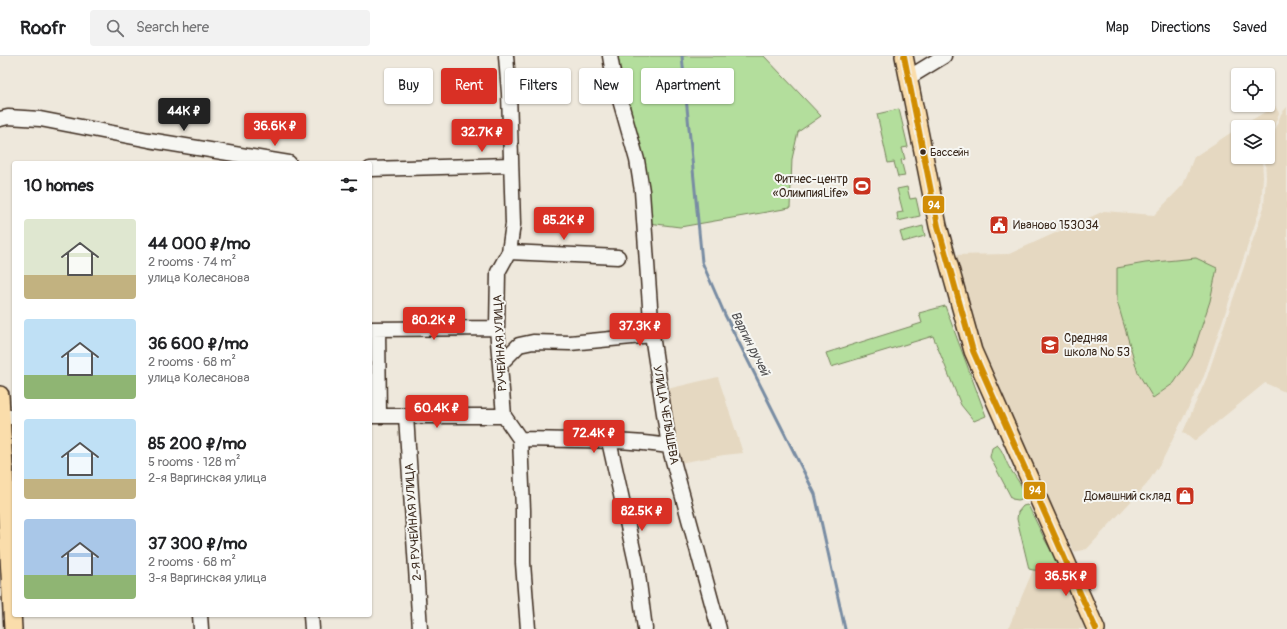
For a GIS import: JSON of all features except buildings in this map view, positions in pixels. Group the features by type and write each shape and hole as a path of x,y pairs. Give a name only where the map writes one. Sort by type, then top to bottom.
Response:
{"main road":[{"path":"904,56 938,226 973,351 1096,629"},
{"path":"0,395 5,417 12,602"},
{"path":"0,510 6,629"},
{"path":"13,617 13,629"}],"street":[{"name":"РУЧЕЙНАЯ УЛИЦА","path":"504,416 497,328 498,272 509,252 513,224 509,93 506,56"},
{"name":"УЛИЦА ЧЕЛЫШЕВА","path":"610,56 614,79 637,160 640,176 652,335 669,446 719,629"},
{"path":"908,78 944,56"},
{"path":"0,118 40,119 149,140 277,161"},
{"path":"372,169 511,165"},
{"path":"509,252 618,257"},
{"path":"497,328 374,329 375,416 504,416 520,439 523,510 523,563 528,629"},
{"path":"500,364 519,345 533,342 570,343 652,335"},
{"name":"2-Я РУЧЕЙНАЯ УЛИЦА","path":"406,416 420,629"},
{"path":"520,439 609,441 649,443 669,446"},
{"path":"609,441 637,567 645,629"},
{"path":"200,617 200,629"},
{"path":"311,617 312,629"}],"shaded area":[{"path":"1275,106 1279,113 1275,124 1275,120 1252,120 1265,112 1275,112"},
{"path":"1287,107 1287,393 1265,383 1194,441 1183,432 1207,377 1264,207 1265,164 1275,164 1275,131 1281,114"},
{"path":"1231,133 1231,164 1262,164 1261,206 1204,376 1163,459 1147,484 1087,549 1074,552 990,375 972,326 952,255 1009,254 1104,211 1154,215 1183,185 1194,157"},
{"path":"718,377 743,453 679,463 663,390"},
{"path":"1033,570 1060,572 1086,629 1008,629"}],"green space":[{"path":"613,56 764,56 821,116 798,132 792,159 790,208 680,227 648,223 623,104 633,104 633,68 616,68"},
{"path":"899,109 908,147 902,148 905,159 901,160 905,176 898,177 894,162 888,163 877,114"},
{"path":"907,187 910,199 916,198 920,216 898,221 897,213 903,212 897,189"},
{"path":"923,226 925,236 903,242 900,232"},
{"path":"1196,258 1217,268 1210,301 1192,356 1174,383 1153,398 1138,373 1117,301 1117,268 1145,263"},
{"path":"945,306 986,416 974,421 961,405 933,336 831,367 826,353 922,323 919,313"},
{"path":"997,445 1021,486 1023,491 1023,499 1012,499 990,457 992,448"},
{"path":"1027,505 1062,570 1060,572 1029,569 1017,519 1018,512 1023,506"}],"waterway":[{"name":"Варгин ручей","path":"682,56 702,262 725,315 815,494 845,629"}],"transit line":[{"name":"94","path":"904,56 938,226 973,351 1096,629"}],"place":[{"name":"Бассейн","path":"923,152"},
{"name":"Фитнес-центр «ОлимпияLife»","path":"862,186"},
{"name":"Иваново 153034","path":"999,225"},
{"name":"Средняя школа № 53","path":"1050,345"},
{"name":"Домашний склад","path":"1185,496"}]}
